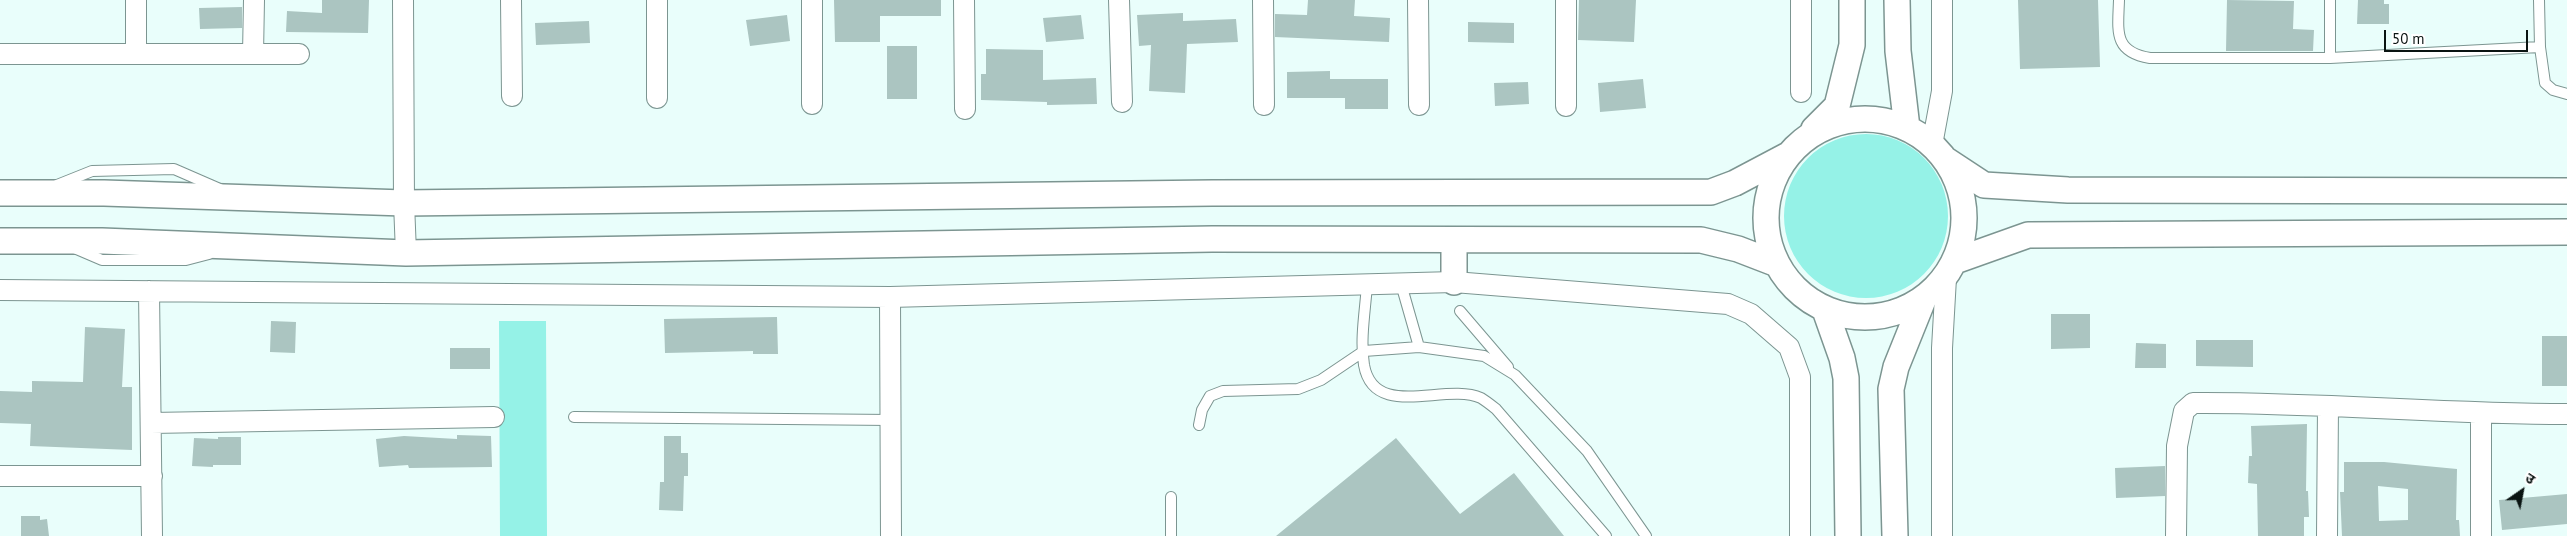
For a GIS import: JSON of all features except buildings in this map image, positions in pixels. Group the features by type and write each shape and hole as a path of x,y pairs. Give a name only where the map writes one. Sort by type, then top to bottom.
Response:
{"street":[{"path":"136,0 136,54"},
{"path":"254,0 254,54"},
{"path":"403,0 406,254"},
{"path":"511,0 512,96"},
{"path":"657,0 657,98"},
{"path":"812,0 812,104"},
{"path":"964,0 964,109"},
{"path":"1119,0 1122,102"},
{"path":"1263,0 1264,105"},
{"path":"1418,0 1419,106"},
{"path":"1566,0 1566,106"},
{"path":"1801,0 1801,92"},
{"path":"1852,0 1852,45 1837,106 1794,149 1773,180 1765,211 1767,239 1777,264 1797,291 1825,310 1858,318 1892,315 1923,300"},
{"path":"1897,0 1898,50 1907,128"},
{"path":"1942,0 1942,91 1939,152 1958,180 1964,203 1965,227 1950,269 1942,348 1942,536"},
{"path":"0,54 299,54"},
{"path":"0,193 404,203 1212,193 1711,192 1735,184 1794,149 1824,127 1851,119 1880,120 1907,128 1984,185 2068,190 2567,191"},
{"path":"1895,536 1891,389 1896,367 1923,300 1950,269 2028,235 2567,232"},
{"path":"0,241 54,241 406,254 1212,239 1701,240 1738,249 1777,264"},
{"path":"1454,240 1454,282"},
{"path":"0,290 890,297 1454,282 1728,304 1751,314 1788,347 1800,377 1800,536"},
{"path":"149,291 152,536"},
{"path":"890,297 891,536"},
{"path":"1825,310 1842,358 1846,378 1848,536"},
{"path":"2176,536 2177,446 2184,411 2193,403 2247,402 2481,414 2567,414"},
{"path":"2327,536 2328,406"},
{"path":"2481,414 2481,536"},
{"path":"151,423 494,417"},
{"path":"0,476 152,476"}],"lane":[{"path":"2119,0 2118,33 2124,48 2136,56 2150,58 2330,58 2540,48"},
{"path":"2330,0 2330,58"},
{"path":"2539,0 2540,48 2545,83 2553,90 2567,94"},
{"path":"1401,284 1419,347"},
{"path":"1367,285 1364,351 1365,366 1370,383 1389,396 1463,395 1480,397 1496,409 1606,536"},
{"path":"1460,310 1515,375 1587,451 1646,536"},
{"path":"1199,426 1202,410 1210,396 1223,391 1298,389 1321,380 1364,351 1419,347 1484,356 1515,375"},
{"path":"574,418 891,420"},
{"path":"1171,497 1171,536"}],"shaded area":[{"path":"1866,134 1890,138 1905,144 1924,158 1938,177 1944,192 1948,216 1944,240 1938,255 1924,274 1905,288 1890,294 1866,298 1842,294 1827,288 1808,274 1794,255 1788,240 1784,216 1788,192 1794,177 1808,158 1827,144 1842,138"},
{"path":"499,321 546,321 547,536 500,536"}]}
